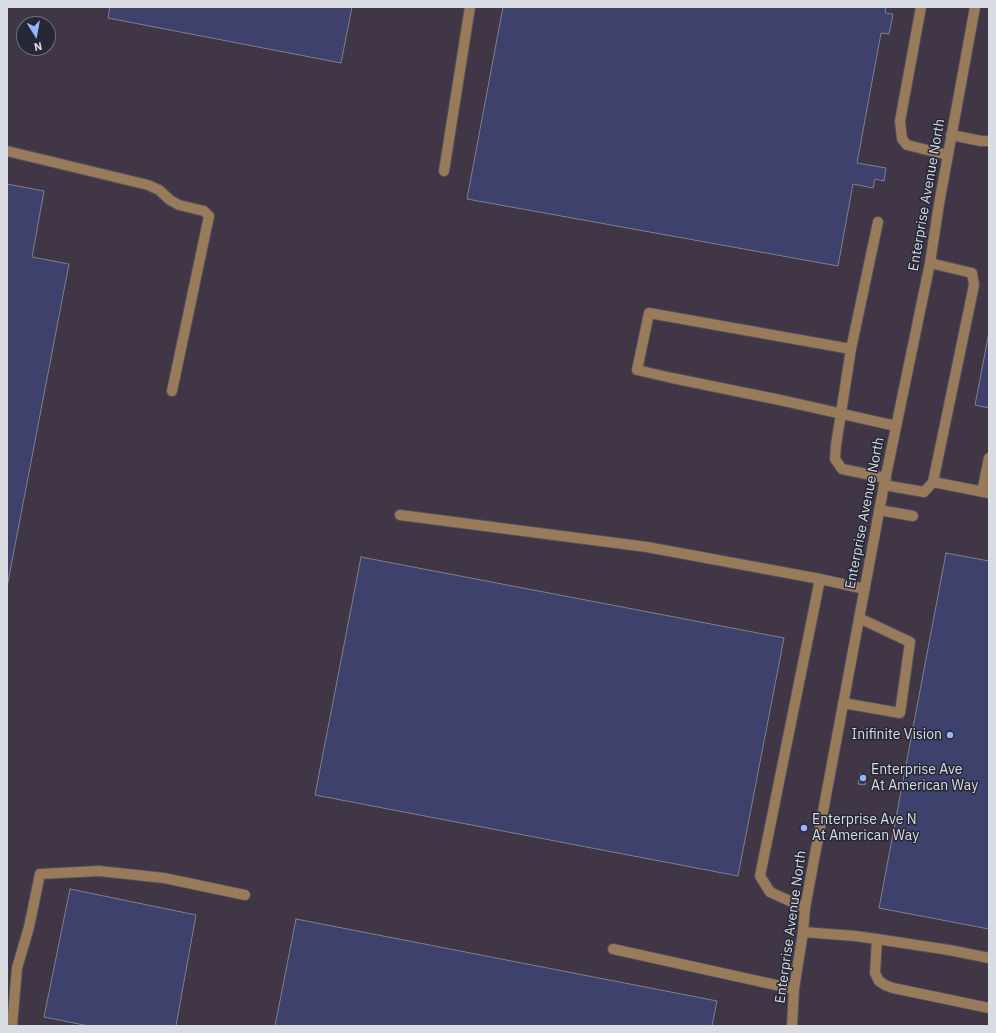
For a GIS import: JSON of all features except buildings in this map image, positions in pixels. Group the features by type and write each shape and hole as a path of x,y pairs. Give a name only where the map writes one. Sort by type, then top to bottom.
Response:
{"street":[{"path":"444,171 470,7"},
{"path":"921,7 900,121 902,139 907,145 948,155"},
{"name":"Enterprise Avenue North","path":"792,1026 794,989 803,932 805,908 879,510 930,263 951,135 975,7"},
{"path":"951,135 981,141 989,141"},
{"path":"7,151 148,185 158,190 179,205 204,211 209,216 172,391"},
{"path":"878,222 851,349 835,459 842,469 924,492 933,482 974,285 972,272 930,263"},
{"path":"851,349 649,313 637,370 896,426"},
{"path":"933,482 986,492 989,458"},
{"path":"879,510 913,516"},
{"path":"400,515 647,547 820,579 865,589"},
{"path":"805,908 770,892 760,876 820,579"},
{"path":"843,703 900,713 910,642 859,618"},
{"path":"12,1026 17,968 29,927 40,874 100,871 164,878 245,894"},
{"path":"803,932 877,939 989,958"},
{"path":"877,939 875,973 879,981 885,985 893,988 989,1008"},
{"path":"613,949 794,989"}],"shaded area":[{"path":"7,7 989,7 989,1026 7,1026"}],"place":[{"name":"Inifinite Vision","path":"950,735"},
{"name":"Enterprise Ave At American Way","path":"863,778"},
{"name":"Enterprise Ave N At American Way","path":"804,828"}]}
